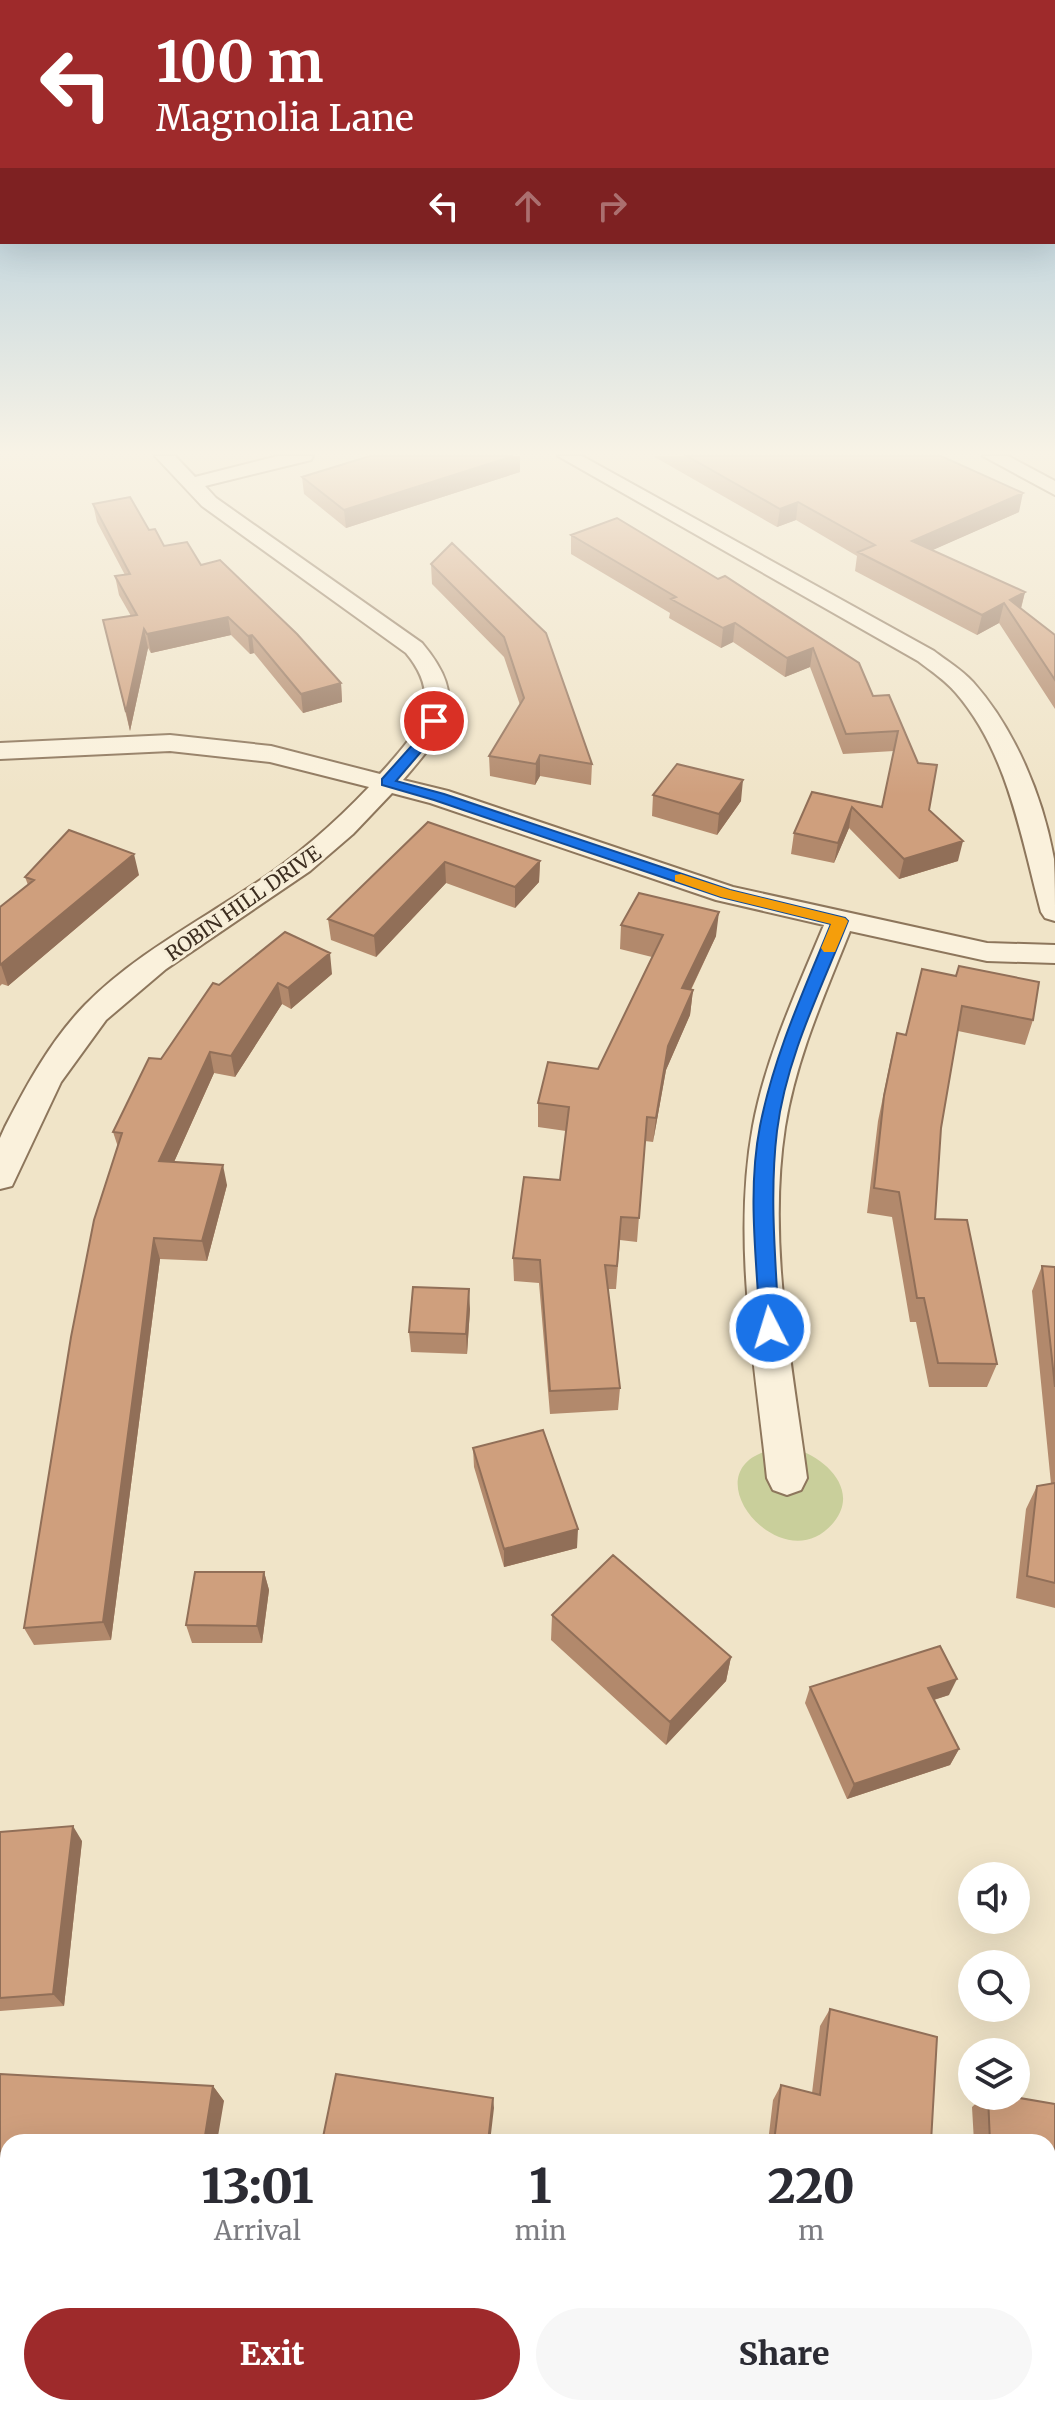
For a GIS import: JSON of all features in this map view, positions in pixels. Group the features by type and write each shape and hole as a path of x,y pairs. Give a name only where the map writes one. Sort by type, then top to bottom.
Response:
{"street":[{"name":"ROBIN HILL DRIVE","path":"0,1177 19,1127 42,1085 86,1024 114,995 287,875 354,819 421,743 434,721 439,692 426,662 392,631 303,569"},
{"path":"769,569 926,656 963,685 992,723 1014,771 1055,912"},
{"path":"0,751 122,743 218,747 271,754 439,797 726,894 987,952 1055,954"},
{"path":"787,1478 766,1298 763,1193 768,1129 785,1059 840,921"}],"green space":[{"path":"795,1449 817,1459 836,1476 843,1498 834,1522 814,1538 792,1540 771,1533 754,1519 742,1501 738,1482 744,1465 764,1452"}],"building":[{"path":"127,569 229,569 297,634 341,683 301,694 252,635 248,636 228,617 147,634 144,629 126,712 103,620 137,615 115,576 130,574"},
{"path":"436,569 479,569 546,633 592,764 540,755 536,764 489,756 524,698 504,637"},
{"path":"628,569 701,569 718,579 725,576 859,663 873,696 889,695 918,763 937,765 929,810 963,841 904,859 852,807 838,843 794,833 812,792 882,807 898,731 846,734 813,648 787,658 735,623 723,628 671,599 676,597"},
{"path":"891,569 973,569 1025,592 1010,600 1055,635 1055,680 1004,603 982,615"},
{"path":"677,764 743,780 719,814 653,795"},
{"path":"428,822 540,861 515,887 445,862 374,936 328,919"},
{"path":"69,830 134,854 0,965 0,907 34,880 25,877"},
{"path":"639,893 719,912 682,988 693,990 668,1046 656,1118 647,1117 639,1218 621,1217 617,1266 605,1265 620,1388 550,1391 540,1260 513,1258 524,1177 560,1180 569,1107 538,1103 548,1062 598,1069 663,935 621,925"},
{"path":"285,932 330,953 288,988 278,983 231,1056 210,1052 159,1161 223,1165 202,1241 154,1238 103,1622 24,1628 71,1337 94,1220 122,1133 113,1132 149,1058 161,1059 213,983 219,985"},
{"path":"959,966 1039,982 1033,1020 962,1006 941,1128 935,1219 967,1220 997,1364 938,1363 924,1298 917,1298 899,1192 874,1188 884,1096 897,1033 906,1035 922,969 956,976"},
{"path":"1042,1266 1055,1267 1055,1387"},
{"path":"413,1287 469,1289 466,1334 409,1332"},
{"path":"543,1430 578,1529 504,1549 473,1448"},
{"path":"1055,1483 1055,1583 1027,1576 1037,1486"},
{"path":"613,1555 731,1657 670,1722 552,1615"},
{"path":"195,1572 264,1572 257,1626 186,1625"},
{"path":"940,1646 957,1679 928,1688 959,1749 854,1784 810,1687"},
{"path":"73,1826 53,1994 0,1998 0,1832"},
{"path":"830,2009 937,2037 931,2134 775,2134 781,2085 820,2095"},
{"path":"0,2074 213,2086 205,2134 0,2134"},
{"path":"336,2074 493,2098 489,2134 324,2134"},
{"path":"1030,2100 1055,2104 1055,2134 990,2134 989,2110 1030,2110"}],"slow traffic":[{"path":"681,878 726,894 840,921 829,948"}],"route":[{"path":"434,721 421,743 387,782 726,894 840,921 785,1059 768,1129 763,1193 766,1298 770,1328"}]}
